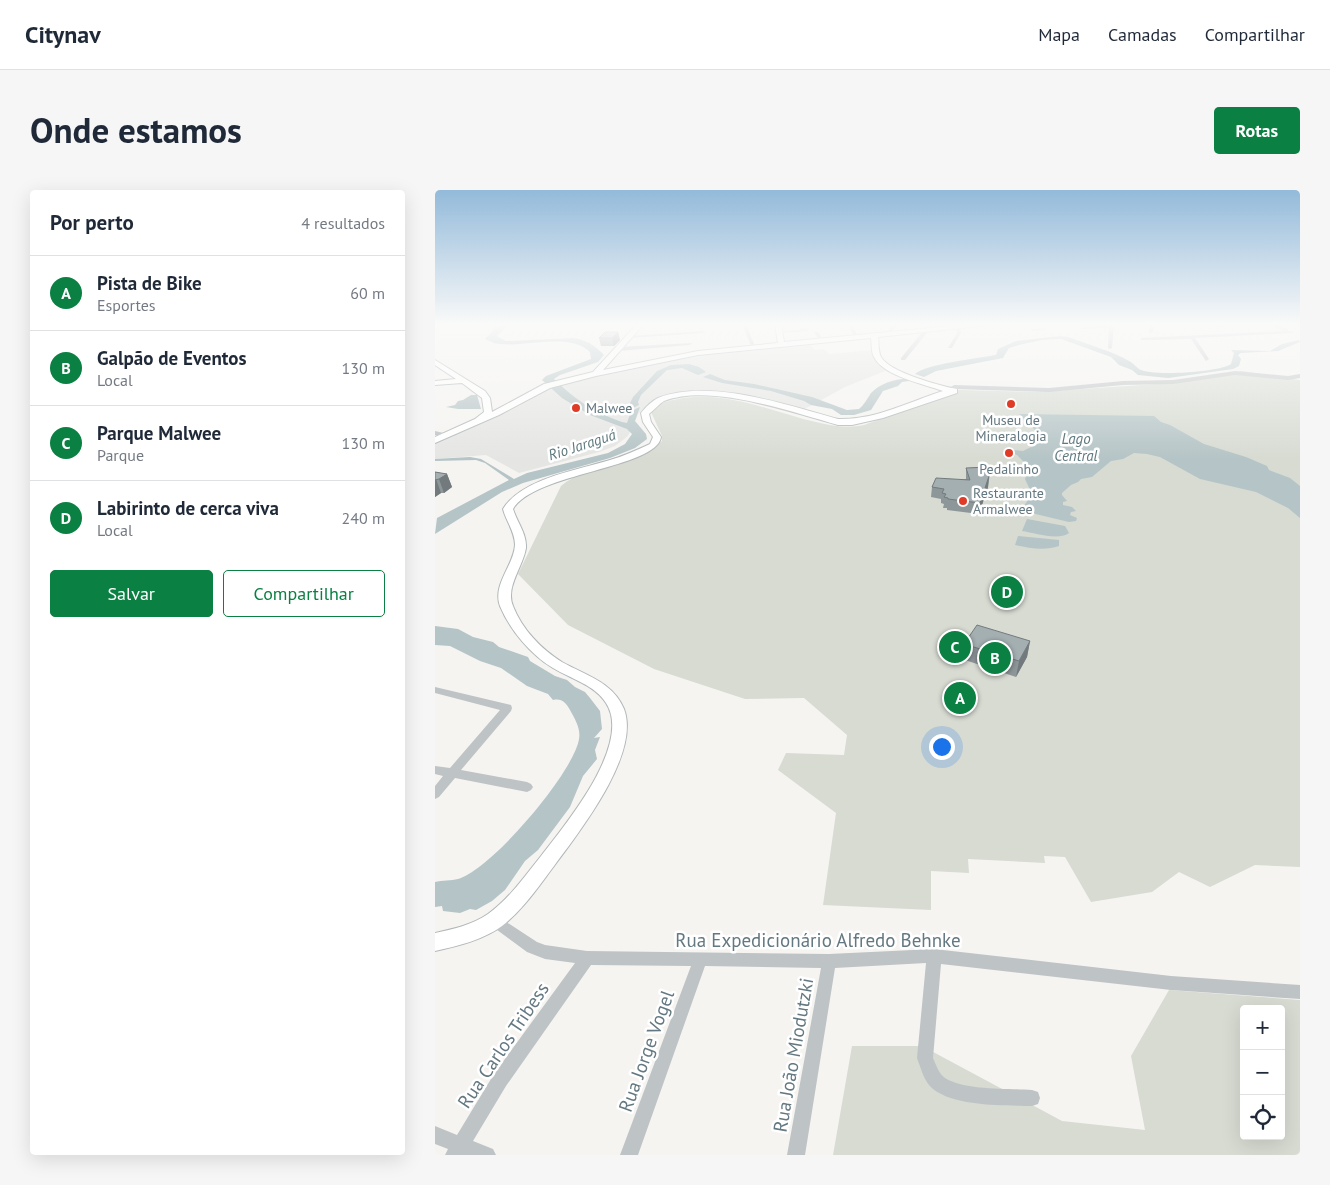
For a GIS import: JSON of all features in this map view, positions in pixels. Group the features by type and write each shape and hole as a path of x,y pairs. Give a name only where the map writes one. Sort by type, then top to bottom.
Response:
{"main road":[{"path":"437,380 445,373 445,369"},
{"path":"447,369 482,393 487,404 487,415 475,422"},
{"path":"597,372 600,369"},
{"path":"435,440 543,388 565,380 618,369"},
{"path":"897,369 949,390"},
{"path":"437,380 465,380"},
{"path":"435,942 465,935 494,920 509,906 531,882 594,796 609,766 616,746 620,722 617,709 603,690 549,659 526,638 505,602 506,590 519,551 520,538 509,516 508,506 529,490 548,482 624,458 653,446 656,443 657,437 647,422 645,413 661,400 686,395 737,396 838,422 850,423 866,421 949,390"},
{"path":"487,404 500,410"}],"street":[{"path":"949,390 964,388 1049,390 1123,383 1173,382 1235,373 1288,378 1300,376"},
{"path":"435,433 446,435"},
{"path":"435,690 507,708 435,794"},
{"path":"435,770 527,787"},
{"name":"Rua Expedicionário Alfredo Behnke","path":"494,920 532,947 545,952 587,958 700,961 829,961 934,956 1171,983 1300,992"},
{"path":"934,956 925,1058 930,1072 938,1083 955,1091 977,1096 1032,1098"},
{"name":"Rua Carlos Tribess","path":"457,1150 500,1080 587,958"},
{"name":"Rua Jorge Vogel","path":"629,1155 700,961"},
{"name":"Rua João Miodutzki","path":"796,1155 829,961"},
{"path":"435,1135 457,1150 487,1155"}],"shaded area":[{"name":"Malwee","path":"627,369 890,369 845,387 801,411 777,404 703,393 662,398 647,405 638,414 628,436 615,446 519,473 486,455 435,459 435,443 539,391 559,383"},
{"path":"1242,371 1300,380 1300,867 1255,865 1210,887 1179,872 1152,892 1091,902 1065,857 1044,856 1045,863 968,859 969,873 931,871 931,910 823,905 836,813 778,770 786,753 844,755 847,735 804,698 745,699 654,669 568,625 518,574 561,486 585,472 638,455 662,441 662,436 651,412 655,407 664,402 693,397 713,397 753,404 830,425 852,426 864,425 959,390 1037,392 1157,384"},
{"path":"1169,990 1300,1000 1300,1155 833,1155 852,1046 922,1046 1062,1121 1145,1130 1131,1056"}],"water":[{"path":"564,369 577,369 554,379 585,405 622,422 627,423 631,411 640,407 635,421 646,434 647,439 635,448 610,458 523,483 502,492 435,534 437,518 509,480 485,463 476,460 435,461 435,459 470,457 481,459 514,479 527,473 608,453 625,444 632,434 627,429 590,415 562,398 542,380 546,376"},
{"path":"674,369 667,370 641,395 638,402 639,405 631,409 630,403 633,397 657,371"},
{"path":"684,369 702,369 706,372 698,375"},
{"path":"946,369 936,371 924,377 915,374 921,370"},
{"path":"1129,369 1171,373 1233,369 1168,378 1138,375"},
{"path":"710,374 725,380 754,384 812,397 847,410 859,409 875,389 886,383 899,379 916,380 902,382 898,386 883,391 871,410 854,415 841,415 832,409 811,405 771,391 722,383 703,377"},
{"path":"471,395 477,395 481,409 446,407 455,405 458,401"},
{"name":"Lago Central","path":"1019,414 1154,416 1161,422 1204,444 1246,457 1267,466 1269,470 1290,478 1300,486 1300,518 1288,508 1256,492 1200,479 1160,457 1134,453 1123,459 1111,461 1092,477 1081,479 1062,493 1067,501 1063,502 1063,505 1072,507 1076,511 1071,512 1070,515 1077,518 1076,521 1069,522 1023,511 1032,494 1025,479 1029,467 1017,455 1010,452 1013,450 1023,451 1041,442 1042,437"},
{"path":"1027,519 1065,526 1069,533 1053,536 1022,531"},
{"path":"1018,536 1059,540 1059,546 1042,549 1015,545"},
{"path":"435,626 458,629 473,637 493,642 499,647 528,657 530,661 555,676 567,680 585,692 600,711 602,729 594,738 600,737 595,750 597,759 583,776 570,807 538,850 525,861 505,890 492,901 476,910 470,909 460,913 443,911 442,906 435,907 435,882 458,879 473,871 491,858 510,839 529,818 563,773 574,754 579,739 579,732 574,717 563,702 553,700 548,694 527,686 501,668 480,661 450,646 435,645"}],"building":[{"path":"988,467 990,473 987,473 989,476 980,503 948,499 944,497 946,494 942,493 944,489 932,487 936,478 970,480 966,468"},
{"path":"435,472 447,474 435,480"},
{"path":"977,625 1030,641 1019,661 964,644"}],"place":[{"name":"Museu de Mineralogia","path":"1011,404"},
{"name":"Malwee","path":"576,408"},
{"name":"Pedalinho","path":"1009,453"},
{"name":"Restaurante Armalwee","path":"963,501"},
{"name":"Labirinto de cerca viva","path":"1007,592"},
{"name":"Parque Malwee","path":"955,647"},
{"name":"Galpão de Eventos","path":"995,658"},
{"name":"Pista de Bike","path":"960,698"}],"water label":[{"name":"Rio Jaraguá","path":"582,445"}]}
